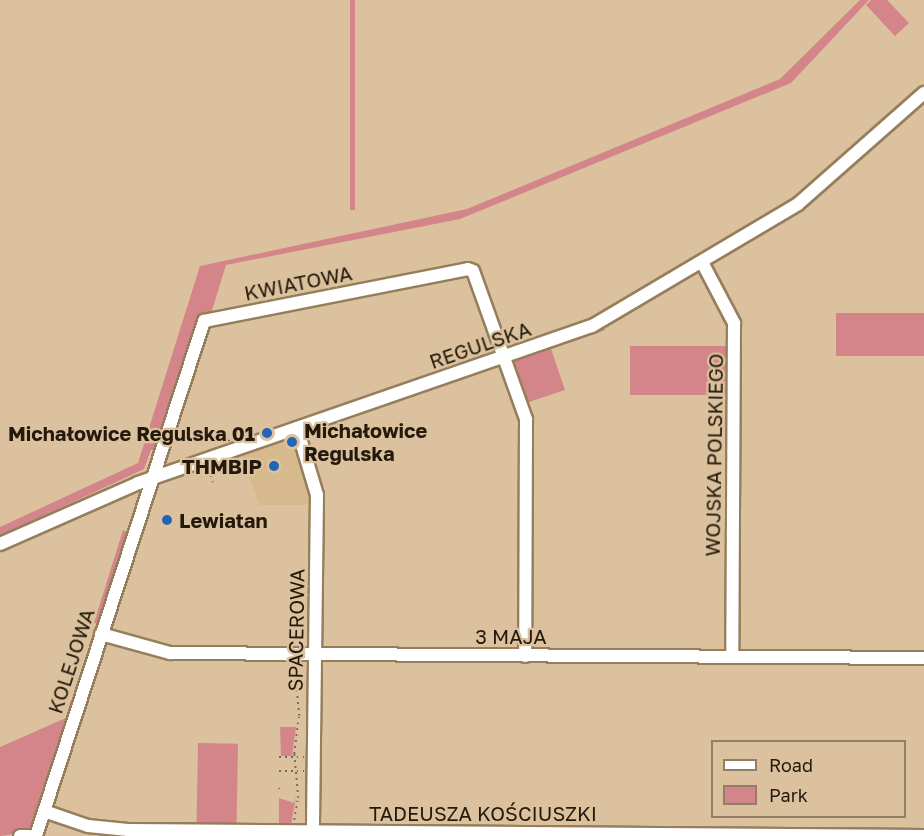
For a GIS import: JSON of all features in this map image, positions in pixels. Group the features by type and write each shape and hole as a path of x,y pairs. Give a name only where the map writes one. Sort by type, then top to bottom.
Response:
{"street":[{"name":"REGULSKA","path":"0,544 150,478 591,326 800,203 924,93"},
{"name":"WOJSKA POLSKIEGO","path":"702,262 734,321 732,657"},
{"name":"KWIATOWA","path":"150,478 204,321 468,269 474,273 503,358"},
{"path":"503,358 526,421 525,656"},
{"name":"SPACEROWA","path":"297,428 317,495 313,834"},
{"name":"KOLEJOWA","path":"36,836 150,478"},
{"path":"129,487 143,499"},
{"name":"3 MAJA","path":"100,634 164,652 315,655 924,658"},
{"name":"TADEUSZA KOŚCIUSZKI","path":"44,811 107,829 313,834 924,836"},
{"path":"20,836 29,836"}],"path":[{"path":"470,352 480,349 483,355"},
{"path":"228,443 227,439 238,435"},
{"path":"207,463 213,482"},
{"path":"293,826 298,798 294,757 299,721 295,658"},
{"path":"294,666 307,666"},
{"path":"279,757 314,757"},
{"path":"279,771 314,771"},
{"path":"279,788 281,794"}],"shaded area":[{"name":"THMBIP","path":"288,439 294,444 310,490 310,505 259,505 242,455"}],"green space":[{"path":"350,0 355,0 355,210 350,210"},
{"path":"860,0 869,0 791,83 460,219 226,265 210,317 198,319 155,450 151,450 144,469 0,536 0,527 138,463 200,266 467,209 780,79"},
{"path":"871,0 887,0 909,23 895,36 866,5"},
{"path":"836,313 924,313 924,356 836,356"},
{"path":"603,326 605,330 551,349 565,390 526,403 511,361"},
{"path":"630,346 728,346 728,395 630,395"},
{"path":"123,530 128,533 98,624 94,623"},
{"path":"71,700 74,701 61,744 30,832 0,836 0,747 66,718"},
{"path":"280,727 296,727 292,756 281,756"},
{"path":"198,743 238,744 237,825 197,824"},
{"path":"296,797 291,825 279,825 279,798 294,803"}],"place":[{"name":"Michałowice Regulska 01","path":"267,433"},
{"name":"Michałowice Regulska","path":"292,442"},
{"name":"THMBIP","path":"274,466"},
{"name":"Lewiatan","path":"167,520"}]}
